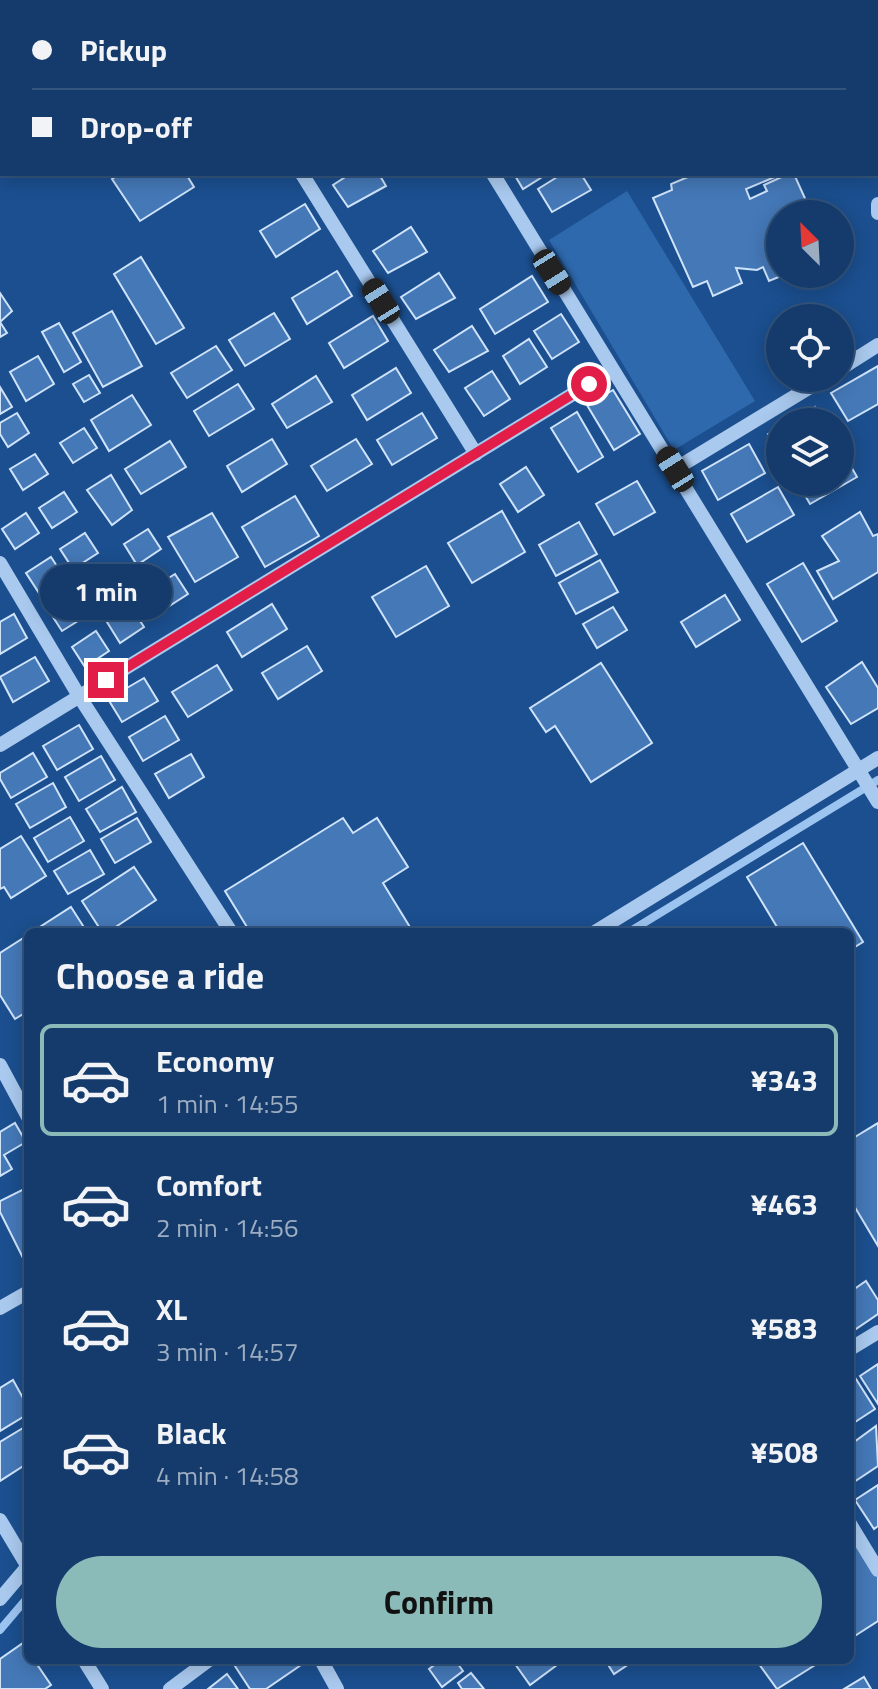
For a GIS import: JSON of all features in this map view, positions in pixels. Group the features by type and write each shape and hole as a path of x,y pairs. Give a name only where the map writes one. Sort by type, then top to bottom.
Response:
{"street":[{"path":"303,176 476,454"},
{"path":"494,176 878,802"},
{"path":"878,204 878,213"},
{"path":"854,360 878,345"},
{"path":"0,745 612,370"},
{"path":"675,469 802,392"},
{"path":"0,563 79,696 228,928"},
{"path":"601,928 878,758"},
{"path":"0,1065 24,1110"},
{"path":"0,1308 24,1294"},
{"path":"854,1347 878,1332"},
{"path":"0,1520 24,1559"},
{"path":"854,1531 878,1570"},
{"path":"0,1599 24,1571"},
{"path":"86,1664 102,1689"},
{"path":"170,1689 204,1664"},
{"path":"323,1664 337,1689"}],"shaded area":[{"path":"627,191 755,401 674,450 549,240"}],"building":[{"path":"117,176 187,176 194,187 140,221 112,179"},
{"path":"347,176 380,176 386,186 348,207 333,185"},
{"path":"515,176 544,176 523,189"},
{"path":"559,176 582,176 591,190 552,212 538,189"},
{"path":"690,176 777,176 746,189 750,199 767,191 764,185 784,176 795,176 806,200 766,200 766,274 763,267 757,270 736,268 742,283 713,296 707,281 693,287 653,198 672,190 671,184"},
{"path":"305,204 320,229 276,257 260,231"},
{"path":"411,227 427,252 388,273 373,251"},
{"path":"141,257 184,328 156,344 114,274"},
{"path":"337,271 352,296 307,324 292,298"},
{"path":"439,273 455,298 416,319 401,297"},
{"path":"532,276 548,302 495,334 480,309"},
{"path":"0,293 12,311 0,322"},
{"path":"112,311 142,366 103,387 73,333"},
{"path":"274,313 290,339 245,366 229,340"},
{"path":"561,314 579,342 552,359 534,331"},
{"path":"373,316 388,341 344,368 329,343"},
{"path":"0,322 7,333 0,337"},
{"path":"59,323 81,362 64,372 42,332"},
{"path":"472,326 488,351 449,372 434,350"},
{"path":"529,339 547,367 520,384 503,356"},
{"path":"216,346 232,370 187,398 171,373"},
{"path":"38,356 54,384 26,401 10,372"},
{"path":"878,366 878,404 854,418 854,408 840,408 831,393 854,392 854,380"},
{"path":"396,368 411,393 367,420 352,395"},
{"path":"492,371 510,399 484,416 465,388"},
{"path":"89,375 100,393 84,402 73,384"},
{"path":"316,376 332,402 287,428 272,404"},
{"path":"238,384 254,409 209,436 194,411"},
{"path":"0,387 12,407 0,414"},
{"path":"613,390 640,434 614,450 587,405"},
{"path":"132,395 151,425 109,451 91,420"},
{"path":"577,412 603,457 578,472 551,428"},
{"path":"17,413 29,433 8,447 0,434 0,423"},
{"path":"422,413 437,438 392,465 377,440"},
{"path":"84,428 97,448 73,463 60,443"},
{"path":"272,439 287,464 242,492 227,466"},
{"path":"356,439 372,464 327,491 311,466"},
{"path":"170,441 186,467 141,494 125,469"},
{"path":"749,444 765,473 718,500 702,471"},
{"path":"35,454 48,474 23,490 10,469"},
{"path":"526,467 544,495 518,512 500,484"},
{"path":"111,475 132,510 112,525 87,490"},
{"path":"637,481 655,512 614,535 596,504"},
{"path":"64,492 77,512 52,528 39,508"},
{"path":"766,494 783,496 794,515 747,542 731,514"},
{"path":"295,496 319,536 265,567 242,527"},
{"path":"805,496 824,496 810,504"},
{"path":"502,511 525,552 472,583 448,543"},
{"path":"860,512 873,536 878,534 878,572 833,599 817,571 839,561 822,536"},
{"path":"26,513 39,533 15,549 2,529"},
{"path":"212,513 238,557 195,582 168,537"},
{"path":"579,522 597,554 556,576 539,545"},
{"path":"148,529 161,549 137,565 124,544"},
{"path":"85,533 98,553 73,569 60,549"},
{"path":"51,557 64,577 39,593 26,573"},
{"path":"600,560 618,592 576,614 559,583"},
{"path":"803,563 837,621 802,642 767,584"},
{"path":"426,566 449,606 396,637 372,597"},
{"path":"109,571 122,591 97,606 84,586"},
{"path":"175,574 188,594 163,610 151,589"},
{"path":"725,595 740,620 696,647 681,622"},
{"path":"73,596 86,616 62,631 49,611"},
{"path":"272,604 287,629 242,657 227,632"},
{"path":"131,607 144,627 120,643 107,622"},
{"path":"613,607 627,630 597,648 583,624"},
{"path":"14,614 27,638 0,654 0,622"},
{"path":"96,631 109,651 85,667 72,647"},
{"path":"307,646 322,671 278,699 262,673"},
{"path":"35,657 49,681 13,702 0,677"},
{"path":"862,662 878,688 878,708 851,724 826,687"},
{"path":"601,663 652,743 591,782 555,726 546,732 530,708"},
{"path":"217,665 232,690 188,717 172,692"},
{"path":"144,678 158,701 122,722 108,699"},
{"path":"165,716 179,740 143,761 129,737"},
{"path":"79,725 93,749 57,770 43,746"},
{"path":"33,753 47,777 11,798 0,779 0,773"},
{"path":"191,754 204,777 169,798 155,774"},
{"path":"101,756 115,780 79,801 65,777"},
{"path":"53,783 66,807 30,828 16,804"},
{"path":"122,787 136,812 100,832 86,809"},
{"path":"70,817 84,841 48,862 34,838"},
{"path":"137,818 151,842 115,863 101,839"},
{"path":"343,818 353,833 377,818 408,867 383,883 411,928 248,928 225,891"},
{"path":"21,836 46,876 11,898 4,887 0,889 0,849"},
{"path":"803,843 863,942 854,948 854,928 778,928 747,877"},
{"path":"90,850 104,874 68,894 54,871"},
{"path":"134,867 156,900 114,928 99,928 82,901"},
{"path":"71,907 84,928 38,928"},
{"path":"24,938 24,1013 15,1019 0,995 0,953"},
{"path":"15,1123 24,1143 4,1155 12,1169 0,1176 0,1132"},
{"path":"878,1123 878,1246 854,1206 854,1138"},
{"path":"24,1189 24,1258 0,1212 0,1201"},
{"path":"866,1281 878,1300 878,1314 854,1330 854,1289"},
{"path":"878,1364 878,1404 860,1376"},
{"path":"13,1380 24,1400 24,1416 0,1431 0,1388"},
{"path":"854,1380 875,1409 854,1423"},
{"path":"876,1426 878,1466 854,1482 854,1442"},
{"path":"24,1427 24,1466 0,1481 0,1442"},
{"path":"878,1485 878,1526 874,1529 855,1500"},
{"path":"854,1536 878,1573 878,1621 854,1636"},
{"path":"23,1643 24,1664 37,1664 51,1685 45,1689 0,1689 0,1659"},
{"path":"234,1664 301,1665 266,1689 250,1689"},
{"path":"436,1664 458,1664 463,1671 442,1687 429,1669"},
{"path":"515,1664 556,1664 557,1665 530,1685"},
{"path":"608,1664 629,1664 614,1674"},
{"path":"759,1664 817,1664 777,1689"},
{"path":"471,1673 484,1689 462,1689 458,1683"},
{"path":"227,1674 238,1689 208,1689"},
{"path":"864,1677 871,1689 844,1689"}],"waterway":[{"path":"636,928 878,780"},
{"path":"0,1630 24,1602"}],"route":[{"path":"106,680 589,384"}]}
